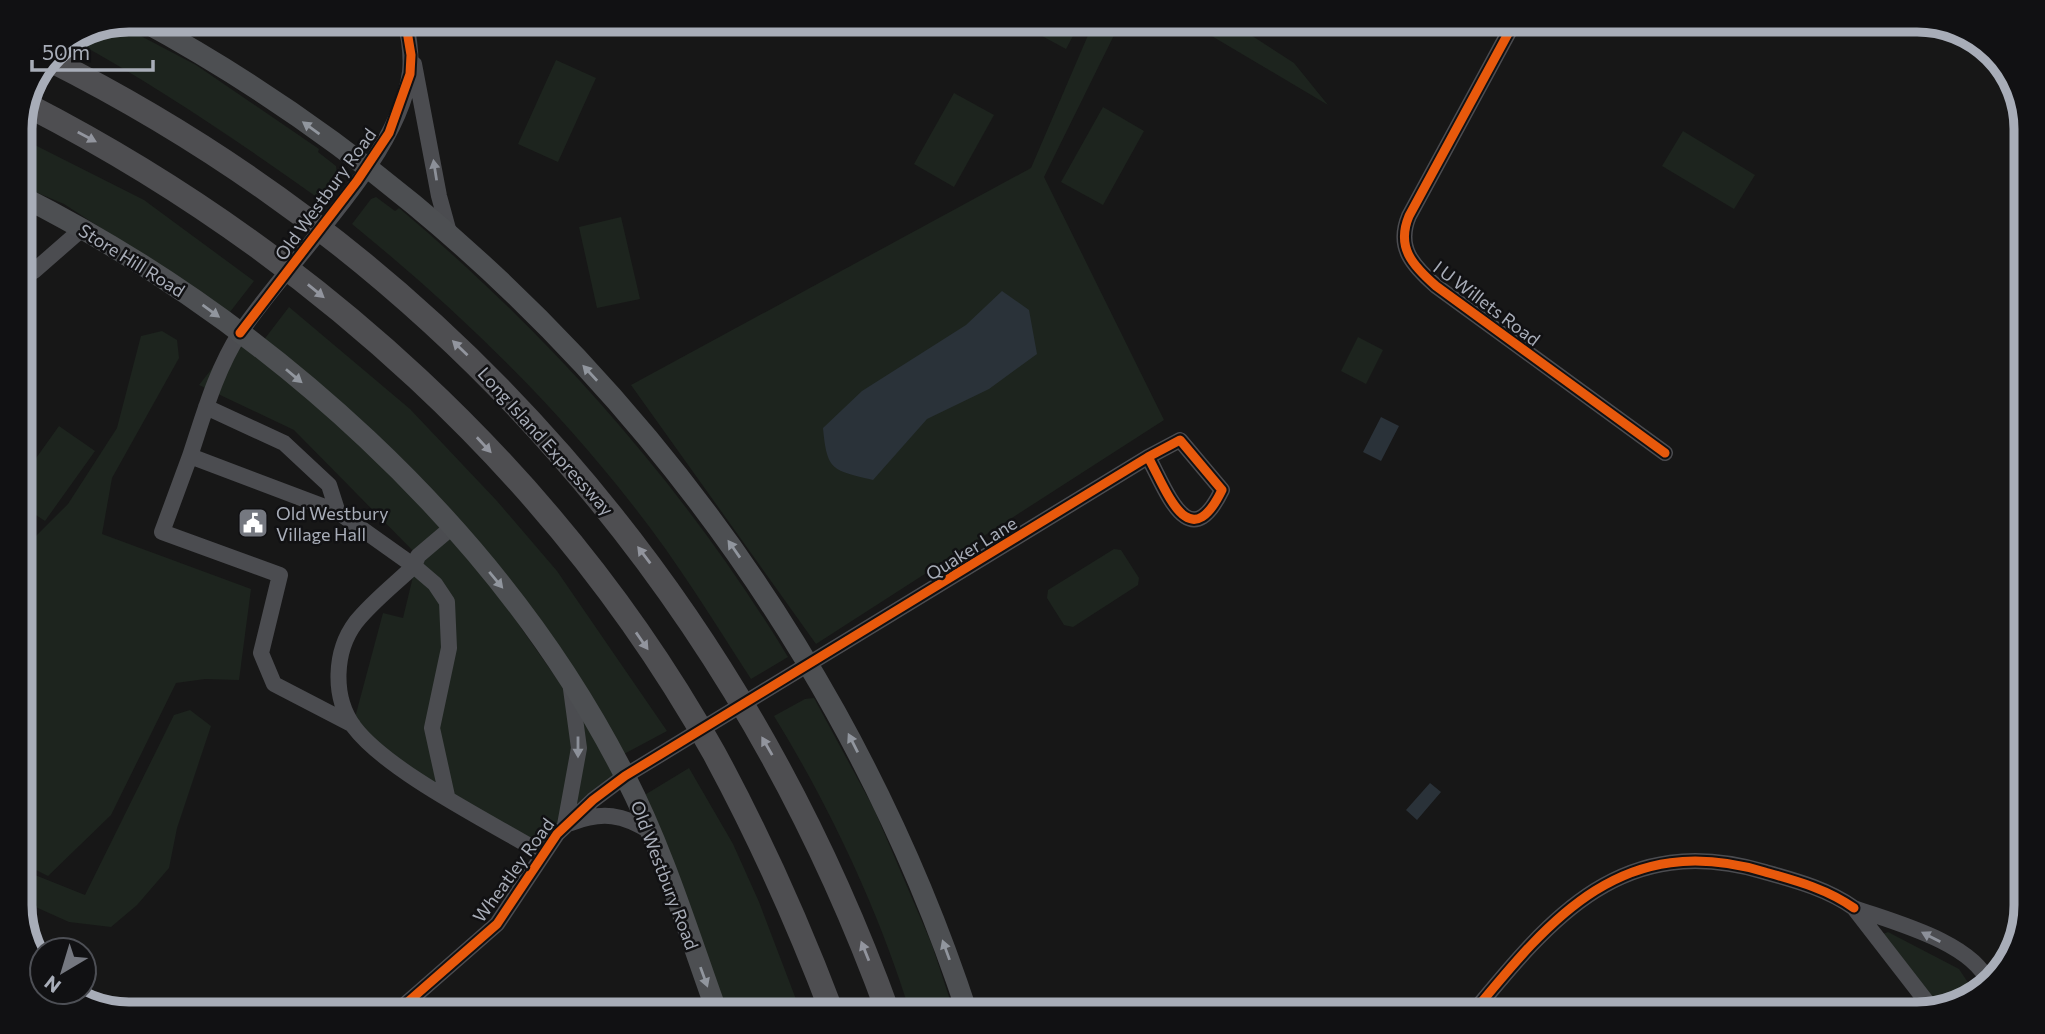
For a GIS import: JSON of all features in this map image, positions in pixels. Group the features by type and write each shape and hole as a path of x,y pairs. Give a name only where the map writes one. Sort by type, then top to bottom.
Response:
{"highway":[{"name":"Long Island Expressway","path":"57,64 175,129 318,226 453,341 575,467 681,607 775,761 829,866 884,1002"},
{"path":"34,110 152,175 294,274 418,379 516,479 619,607 712,750 792,909 828,1002"}],"main road":[{"path":"160,32 253,88 367,168"},
{"name":"Old Westbury Road","path":"367,168 450,236 564,345 647,437 713,521 809,665 855,748 911,860 963,1002"},
{"name":"Store Hill Road","path":"32,202 166,279 240,333"},
{"name":"Old Westbury Road","path":"240,333 359,434 451,528 501,586 569,679 625,776 651,832 713,1002"}],"street":[{"name":"Old Westbury Road","path":"240,333 367,168 396,118 410,74 408,32"},
{"name":"I U Willets Road","path":"1509,32 1409,216 1404,234 1406,254 1436,285 1665,453"},
{"path":"411,55 424,106 439,196 450,236"},
{"path":"32,272 82,229"},
{"path":"240,333 217,376 162,532 280,575 261,653 274,684 353,725"},
{"path":"206,407 284,443 328,485 338,513"},
{"name":"Quaker Lane","path":"809,665 1148,457 1180,440 1222,491 1211,512 1195,520 1186,519 1177,512 1148,457"},
{"path":"190,456 338,513 414,566 435,584 447,602 449,648 432,728 447,796"},
{"path":"451,528 418,556 414,566 356,623 337,669 340,691 353,725 375,750 544,854"},
{"name":"Wheatley Road","path":"408,1002 496,924 565,825 625,776 809,665"},
{"path":"569,679 579,748 565,825 590,817 618,815 651,832"},
{"path":"1482,1002 1559,915 1605,883 1640,869 1692,862 1746,866 1825,891 1854,908 1920,931 1951,947 1971,960 1983,975"},
{"path":"1854,908 1927,1002"}],"shaded area":[{"path":"116,32 133,32 196,65 319,149 318,152 336,166 337,173 318,198 138,77 81,44"},
{"path":"1035,32 1075,32 1066,49"},
{"path":"1089,32 1116,32 1044,177 1164,420 816,644 631,385 1031,168"},
{"path":"1205,32 1246,32 1294,63 1328,105"},
{"path":"556,60 596,78 558,162 518,144"},
{"path":"954,93 994,115 954,187 914,164"},
{"path":"1103,107 1144,131 1103,205 1061,182"},
{"path":"1683,131 1755,175 1734,209 1662,166"},
{"path":"32,144 144,200 254,281 230,312 64,204 32,190"},
{"path":"376,197 395,211 399,208 455,257 510,309 612,417 705,533 788,657 751,679 663,545 568,427 464,321 352,224 371,199"},
{"path":"621,217 640,299 597,308 579,227"},
{"path":"1002,291 1029,310 1037,354 989,389 927,419 873,480 834,467 827,453 823,428 862,391 966,325"},
{"path":"289,307 410,409 497,501 557,571 667,731 624,754 568,661 263,341"},
{"path":"162,331 177,340 179,358 112,478 102,534 251,589 239,680 205,679 176,683 111,815 48,876 32,868 32,540 68,504 117,428 141,336"},
{"path":"240,333 451,528 625,776 543,854 419,779 353,725 383,613 403,618 418,556 294,430 199,385"},
{"path":"1358,337 1383,350 1366,384 1341,371"},
{"path":"1381,417 1399,426 1381,461 1363,452"},
{"path":"59,426 95,451 45,521 32,512 32,464"},
{"path":"1114,549 1121,550 1139,578 1138,585 1073,627 1064,625 1047,598 1048,590"},
{"path":"814,698 874,809 932,945 951,1002 907,1002 884,937 852,861 815,787 774,716 805,699"},
{"path":"190,710 211,726 177,828 169,868 137,905 111,927 69,922 32,905 32,874 85,895 174,715"},
{"path":"689,768 733,844 759,902 797,1002 723,1002 643,796"},
{"path":"1430,783 1441,792 1417,820 1406,810"},
{"path":"1888,932 1959,969 1970,986 1934,1001 1883,934"}],"cycle path":[{"path":"240,333 357,181 389,133 410,74 411,55 407,32"},
{"path":"1509,32 1409,216 1404,237 1409,255 1413,263 1436,286 1665,453"},
{"path":"1180,440 1222,490 1210,510 1199,518 1189,518 1180,512 1148,457 1180,440"},
{"path":"408,1002 497,924 557,834 593,800 625,776 1148,457"},
{"path":"1482,1002 1531,945 1562,915 1595,891 1631,873 1671,863 1715,862 1800,882 1854,908"}],"place":[{"name":"Old Westbury Village Hall","path":"253,523"}]}
